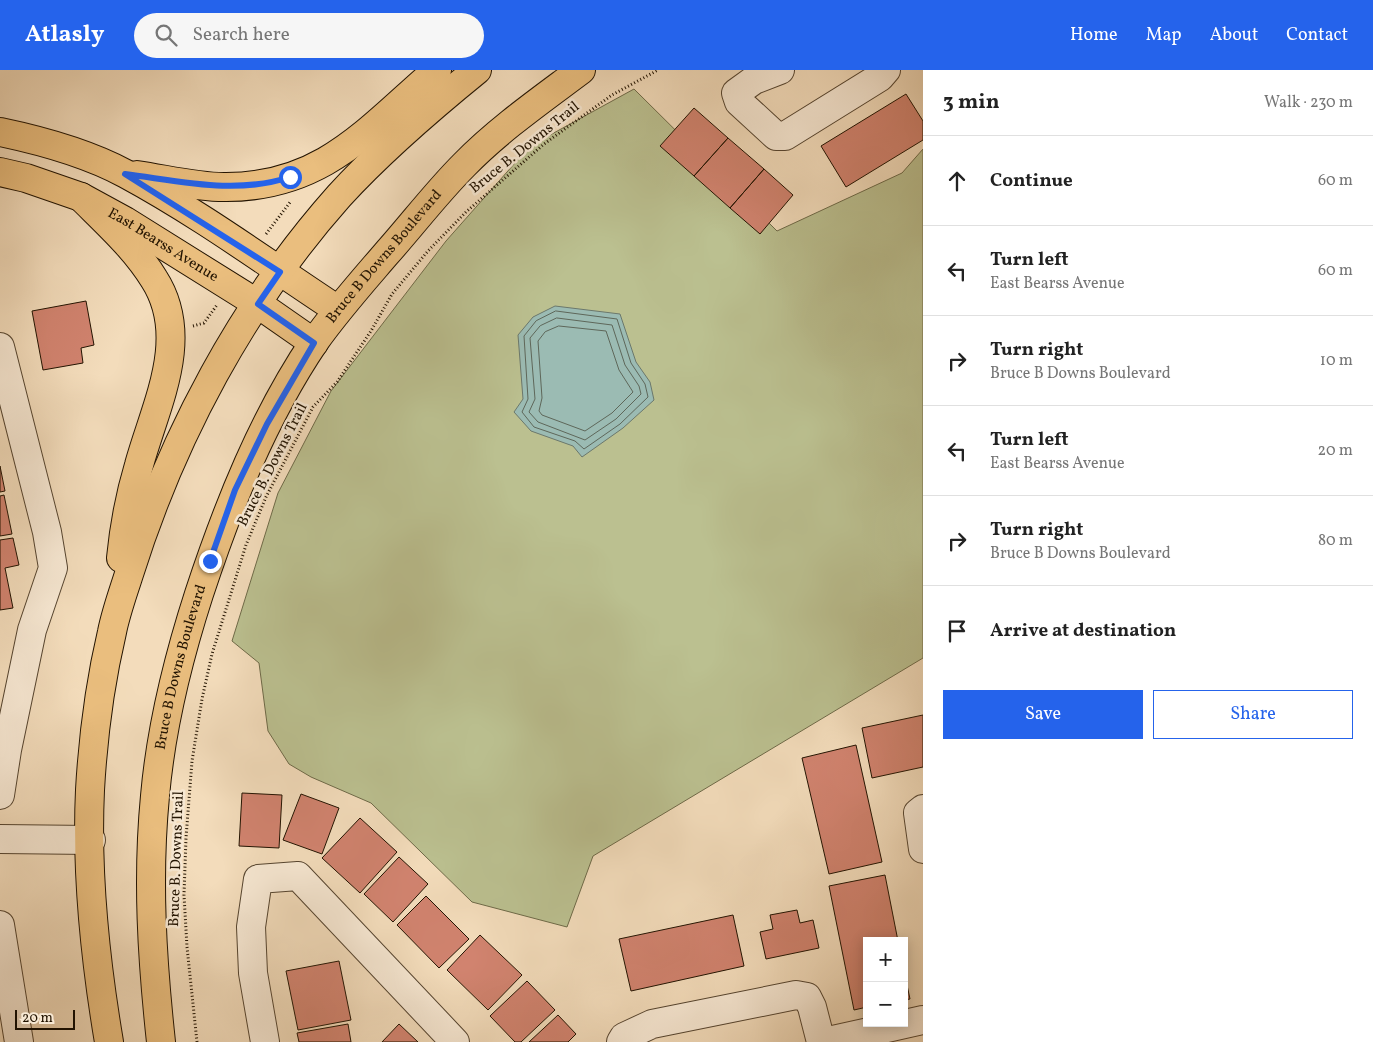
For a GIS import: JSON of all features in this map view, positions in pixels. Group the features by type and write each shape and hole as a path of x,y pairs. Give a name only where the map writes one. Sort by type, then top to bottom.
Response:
{"main road":[{"path":"125,174 223,187 274,182 313,170 351,147 437,70"},
{"path":"112,629 140,540 165,472 210,383 258,304 280,272 339,196 417,119 477,70"},
{"name":"Bruce B Downs Boulevard","path":"161,1042 152,955 151,883 155,795 165,727 183,646 235,490 267,424 314,343 338,310 464,164 531,108 581,70"},
{"path":"0,132 60,147 125,174 338,310"},
{"name":"East Bearss Avenue","path":"0,172 26,178 81,197 125,220 258,304 314,343"},
{"path":"81,197 136,253 156,280 167,308 171,341 168,370 138,466 124,532 112,629 99,700 90,791 96,962 109,1042"}],"street":[{"path":"780,70 752,75 736,93 740,102 776,136 785,136 880,77 886,70"},
{"path":"0,347 46,532 53,568 32,630 7,750 0,796"},
{"path":"923,808 918,813 923,849"},
{"path":"0,838 91,840"},
{"path":"265,1042 253,973 251,927 258,879 298,876 455,1042"},
{"path":"0,931 19,1042"},
{"path":"622,1042 624,1038 652,1024 796,995 807,997 829,1041 923,1020"}],"path":[{"name":"Bruce B. Downs Trail","path":"197,1042 184,895 192,761 202,699 212,654 244,553 266,497 313,407 337,382 371,331 392,294 428,251 466,212 544,144 612,95 658,70"},
{"path":"263,239 295,195"},
{"path":"190,327 204,323 218,304"}],"green space":[{"path":"634,89 777,231 902,173 923,149 923,658 593,856 567,927 472,902 371,803 311,777 289,764 268,731 259,663 232,641 278,493 331,391 446,241 530,146"}],"water":[{"path":"555,306 620,314 636,362 650,382 654,400 623,428 582,457 573,446 531,431 514,412 523,399 518,335 533,317"}],"building":[{"path":"906,94 923,121 923,140 846,187 821,146"},
{"path":"694,108 728,138 694,176 660,146"},
{"path":"728,138 764,169 730,208 694,176"},
{"path":"764,169 793,195 760,234 730,208"},
{"path":"86,301 94,345 81,348 83,363 43,370 32,311"},
{"path":"0,466 5,491 0,492"},
{"path":"4,495 12,534 0,536 0,496"},
{"path":"13,538 19,565 5,568 13,608 0,610 0,540"},
{"path":"923,715 923,767 872,778 862,728"},
{"path":"856,745 882,862 829,874 802,758"},
{"path":"242,793 282,795 279,848 239,846"},
{"path":"301,794 339,808 322,854 283,840"},
{"path":"360,818 397,852 360,893 322,858"},
{"path":"399,857 428,884 393,922 364,894"},
{"path":"885,875 897,937 863,937 863,1008 854,1010 829,886"},
{"path":"426,896 469,939 439,968 397,925"},
{"path":"797,910 800,923 813,920 819,948 766,959 760,932 773,929 770,915"},
{"path":"733,915 744,966 631,991 619,939"},
{"path":"480,935 522,975 488,1010 447,970"},
{"path":"339,961 351,1020 298,1030 286,971"},
{"path":"527,981 555,1010 521,1042 515,1042 490,1016"},
{"path":"558,1015 576,1034 568,1042 529,1042"},
{"path":"348,1024 351,1042 299,1042 297,1033"},
{"path":"399,1024 418,1042 382,1042"}],"route":[{"path":"210,561 235,490 267,424 314,343 258,304 280,272 208,224 125,174 223,187 274,182 290,177"}]}
